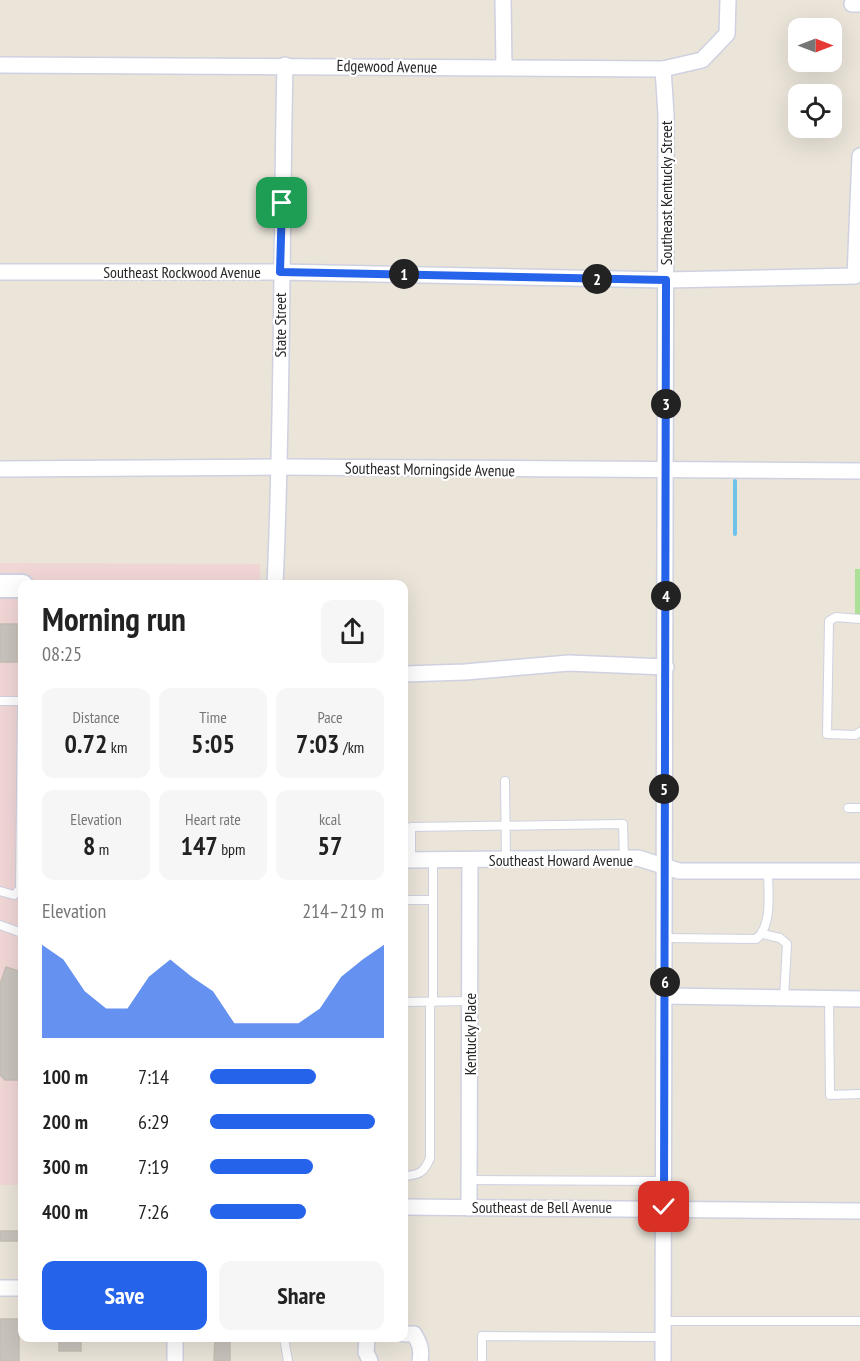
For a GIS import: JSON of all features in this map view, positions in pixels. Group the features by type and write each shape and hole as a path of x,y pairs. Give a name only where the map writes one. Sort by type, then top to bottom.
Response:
{"street":[{"path":"503,0 504,67"},
{"name":"Edgewood Avenue","path":"0,65 663,69 702,60 727,34 728,0"},
{"name":"State Street","path":"275,580 280,467 280,272 285,65"},
{"name":"Southeast Kentucky Street","path":"663,69 666,114 663,1361"},
{"name":"Southeast Rockwood Avenue","path":"0,272 280,272 666,280 855,276 860,156"},
{"name":"Southeast Morningside Avenue","path":"0,469 280,467 860,471"},
{"path":"0,586 18,586"},
{"path":"408,674 465,672 569,663 666,667"},
{"name":"Southeast Howard Avenue","path":"408,860 638,858 679,871 860,871"},
{"name":"Kentucky Place","path":"469,1208 470,860"},
{"path":"665,996 860,999"},
{"name":"Southeast de Bell Avenue","path":"408,1207 860,1210"},
{"path":"0,1288 18,1288"},
{"path":"408,1334 414,1334 419,1342 422,1352 420,1361"},
{"path":"175,1342 175,1361"},
{"path":"367,1342 368,1359"}],"lane":[{"path":"860,619 836,617 829,621 827,627 827,734 855,735 860,732"},
{"path":"0,700 18,701"},
{"path":"505,781 506,860"},
{"path":"848,808 860,808"},
{"path":"408,852 411,827 623,824 624,858"},
{"path":"408,1176 418,1175 425,1169 430,1158 433,860"},
{"path":"664,938 756,939 762,934 766,922 768,871"},
{"path":"0,891 14,895 18,891"},
{"path":"408,900 433,900"},
{"path":"0,925 18,932"},
{"path":"762,934 780,938 787,944 784,998"},
{"path":"829,999 830,1095 860,1094"},
{"path":"408,1002 470,1001"},
{"path":"469,1180 665,1181"},
{"path":"663,1321 860,1321"},
{"path":"482,1361 482,1336 663,1337"},
{"path":"285,1342 288,1361"}],"shaded area":[{"path":"0,563 260,564 260,580 18,580 18,1185 0,1185"}],"green space":[{"path":"855,569 860,569 860,615 855,615"}],"building":[{"path":"0,624 17,624 17,662 0,662"},
{"path":"6,967 18,971 18,1080 5,1080 0,1075 0,984"},
{"path":"0,1231 18,1231 18,1241 0,1241"},
{"path":"0,1319 18,1319 19,1361 0,1361"},
{"path":"59,1342 81,1342 81,1351 59,1351"},
{"path":"215,1342 230,1342 230,1361 214,1361"}],"waterway":[{"path":"735,481 735,534"}],"route":[{"path":"282,203 280,272 666,280 664,1207"}]}
